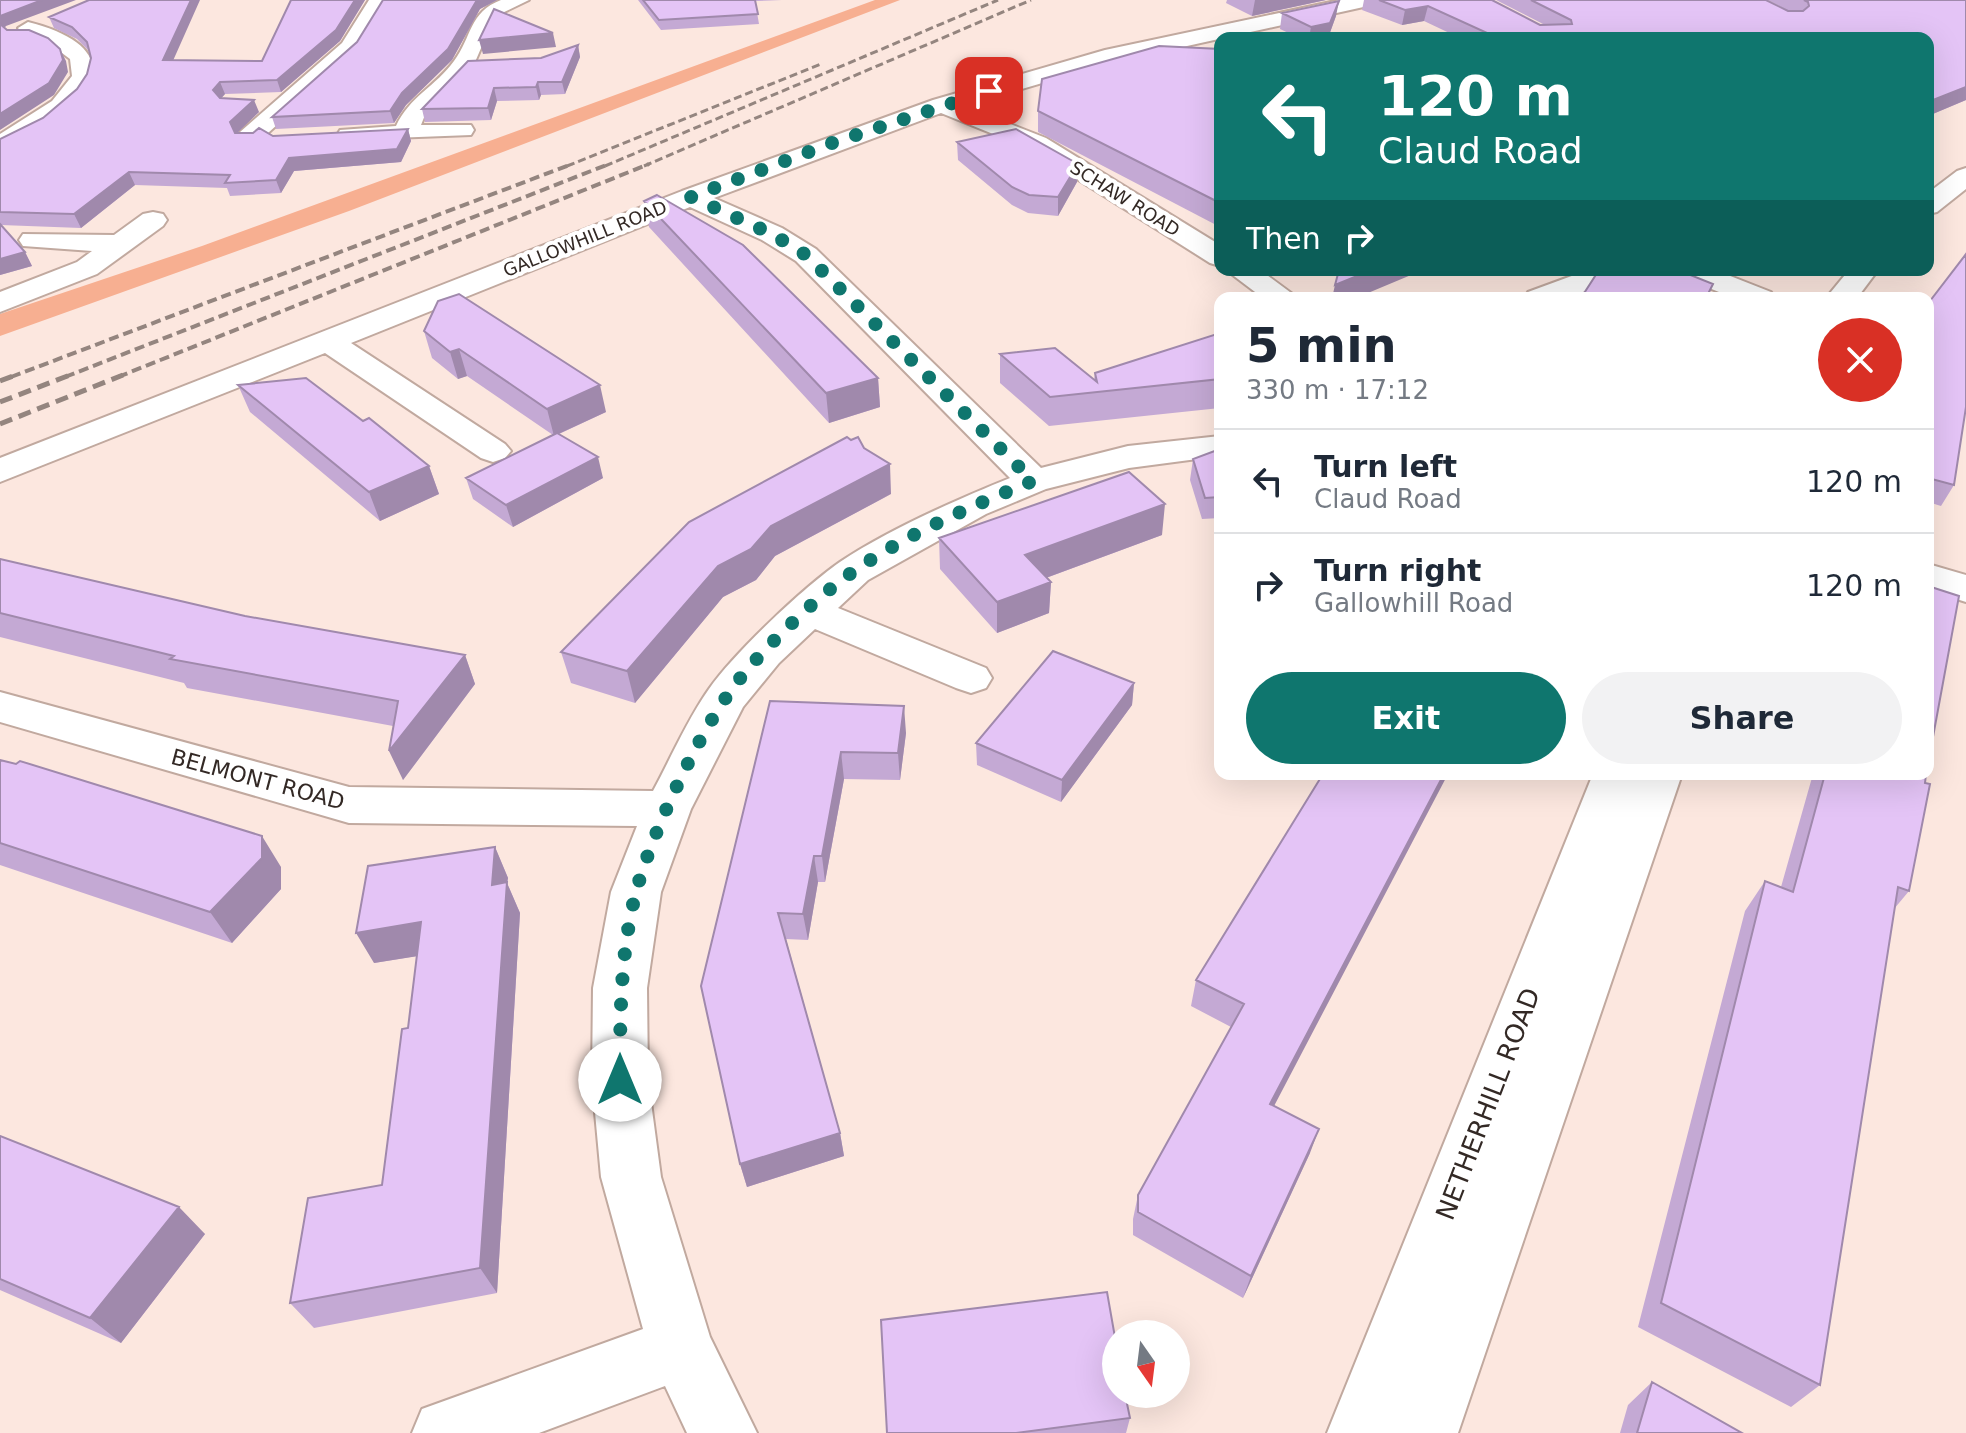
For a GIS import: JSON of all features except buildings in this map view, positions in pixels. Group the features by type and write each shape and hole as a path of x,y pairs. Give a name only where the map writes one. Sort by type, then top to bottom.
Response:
{"street":[{"path":"249,137 350,47 379,0"},
{"path":"405,133 414,112 464,64 481,23 493,10 519,0"},
{"name":"GALLOWHILL ROAD","path":"0,471 691,197 941,105 1105,57 1358,1"},
{"path":"0,144 59,107 77,90 83,74 80,57 62,42 21,30 57,17"},
{"path":"1194,35 1214,47"},
{"path":"464,64 496,63"},
{"path":"247,102 288,102"},
{"name":"SCHAW ROAD","path":"941,105 1037,143 1214,252"},
{"path":"325,136 462,130"},
{"path":"1934,174 1961,179"},
{"path":"1934,201 1961,179"},
{"path":"691,197 772,234 806,255 1033,481"},
{"path":"0,303 87,268 153,220"},
{"path":"33,240 119,244"},
{"name":"SCHAW ROAD","path":"1251,276 1274,292"},
{"path":"1555,292 1599,276"},
{"path":"1704,276 1745,292"},
{"path":"1846,292 1859,276"},
{"path":"327,341 493,451"},
{"path":"723,1433 681,1348 631,1177 620,1080 620,988 634,906 667,809 725,699 764,653 854,571 973,506 1033,481 1128,457 1214,447"},
{"path":"1934,578 1966,589"},
{"path":"809,611 971,678"},
{"name":"BELMONT ROAD","path":"0,707 349,805 667,809"},
{"name":"NETHERHILL ROAD","path":"1361,1433 1614,780"},
{"name":"NETHERHILL ROAD","path":"1424,1433 1657,780"},
{"path":"446,1433 681,1348"}],"shaded area":[{"path":"875,0 900,0 349,211 0,336 0,314 202,246"}],"railway":[{"path":"605,166 998,0"},
{"path":"644,166 1031,0"},
{"path":"572,164 821,64"},
{"path":"11,377 572,164"},
{"path":"567,166 572,164"},
{"path":"65,377 609,164"},
{"path":"121,376 649,164"},
{"path":"0,381 16,375"},
{"path":"0,402 70,375"},
{"path":"0,424 121,376"}],"route":[{"path":"620,1080 620,988 636,892 667,809 725,699 764,653 854,571 973,506 1033,481 806,255 772,234 691,197 832,143 989,91"}]}
